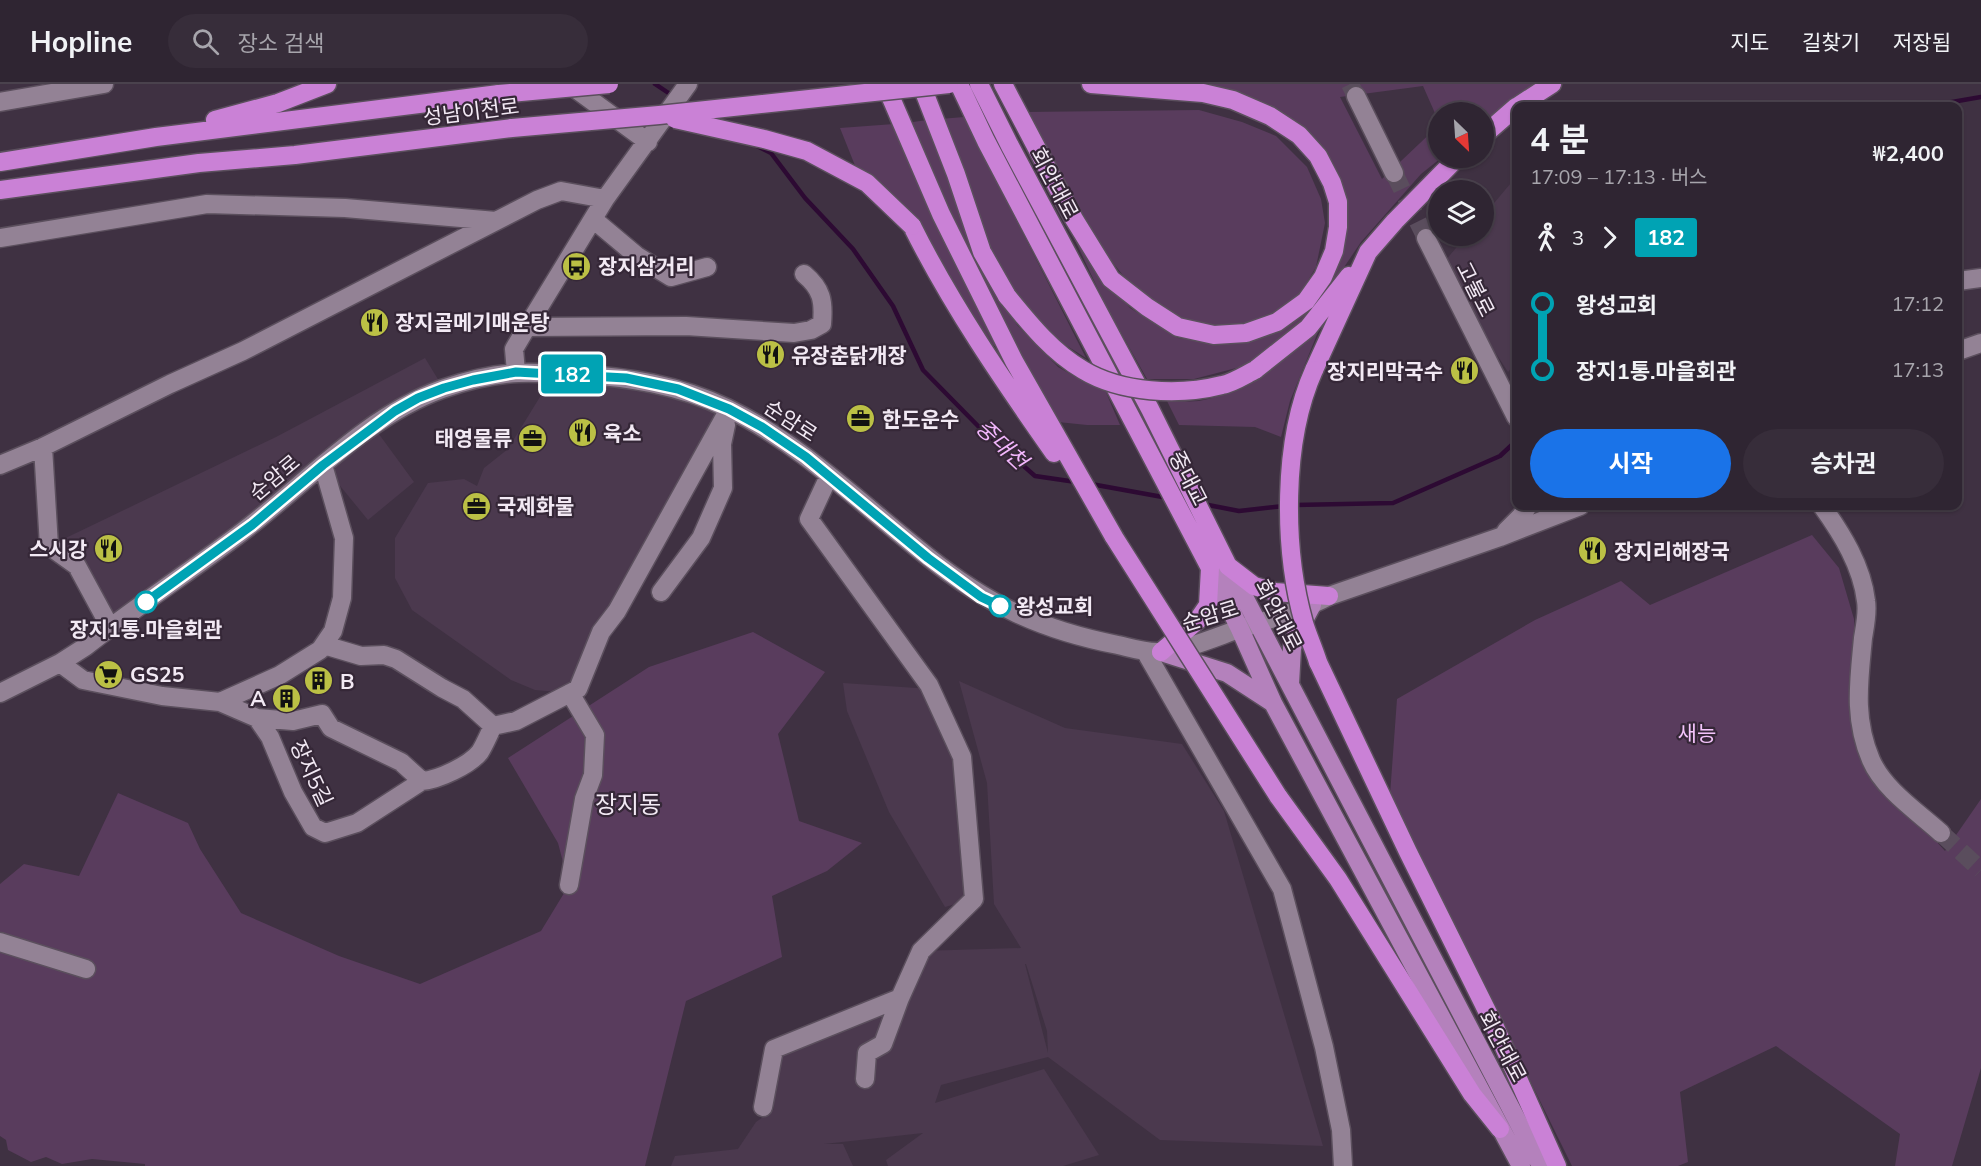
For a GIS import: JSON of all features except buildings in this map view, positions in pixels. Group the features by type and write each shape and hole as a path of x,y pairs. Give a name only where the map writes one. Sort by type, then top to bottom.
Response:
{"highway":[{"path":"156,137 278,103 327,84"},
{"name":"성남이천로","path":"0,162 184,133 500,94 609,84"},
{"path":"885,84 941,214 1014,361 1114,537 1278,796 1338,879 1472,1094 1500,1129"},
{"path":"921,84 956,174 982,252 1007,296 1027,322 1057,351 1083,371 1151,391 1224,385 1255,370 1308,328 1368,252 1447,168"},
{"name":"성남이천로","path":"0,190 199,163 295,155 512,128 949,84"},
{"name":"회안대로","path":"959,84 986,141 1128,409"},
{"name":"회안대로","path":"979,84 1150,409 1228,566"},
{"path":"1002,84 1074,219 1111,279 1147,307 1178,327 1214,335 1246,333 1277,322 1306,301 1323,277 1334,251 1338,202 1332,183 1318,156 1299,135 1270,116 1233,100 1203,93 1091,84"},
{"path":"1525,102 1552,84"},
{"path":"1494,127 1512,111"},
{"path":"658,115 807,151 867,183 912,225 937,276 997,371 1114,537"},
{"path":"1368,252 1305,391 1293,444 1289,487 1292,567 1304,623 1318,662 1408,852 1495,1027 1557,1166"},
{"name":"중대교","path":"1128,409 1210,568"},
{"path":"1228,566 1254,586 1275,591 1329,596"},
{"path":"1153,651 1197,621 1208,605 1210,568"}],"main road":[{"name":"회안대로","path":"1228,566 1541,1166"},
{"name":"회안대로","path":"1210,568 1273,704 1521,1166"},
{"path":"1290,686 1292,648 1296,635 1312,605"},
{"path":"1153,651 1227,673 1273,704"}],"street":[{"path":"0,102 104,84"},
{"path":"569,84 648,142"},
{"path":"516,372 514,349 527,327 605,200 688,84"},
{"path":"1356,96 1394,172"},
{"path":"0,465 43,447 243,351 537,200 561,191 605,200"},
{"path":"0,238 207,204 345,208 496,221"},
{"path":"593,219 637,256 671,277 707,267"},
{"name":"고불로","path":"1426,238 1512,408"},
{"path":"527,327 686,326 794,333 811,330 822,324 823,307 815,283 804,274"},
{"path":"1962,280 1981,278"},
{"path":"1962,350 1981,343"},
{"name":"순암로","path":"0,693 60,663 85,647 252,525 373,426 418,398 473,380 516,372 626,378 678,389 729,409 785,441 928,558 981,597 1038,624 1097,641 1153,651 1206,641 1312,605 1329,596 1500,537 1563,510"},
{"path":"661,592 701,538 723,488 722,444 729,409"},
{"path":"324,645 361,656 384,655 396,659 463,699 493,726 516,721 578,689 601,632 616,611 729,409"},
{"path":"43,447 49,546 77,566 110,627"},
{"path":"220,702 280,675 320,650 333,631 342,598 344,538 323,465"},
{"path":"829,476 809,519 929,685 962,757 974,899 921,951 883,1044 867,1053 865,1079"},
{"path":"1500,537 1525,510"},
{"path":"1825,510 1843,536 1858,571 1867,602 1858,701 1863,735 1872,762 1890,787 1941,833"},
{"path":"1153,651 1282,889 1324,1047 1341,1130 1343,1166"},
{"path":"60,663 83,680 162,696 220,702 257,718 293,721 322,714 331,728 401,762 422,781"},
{"path":"570,693 595,735 593,775 584,799 570,885"},
{"name":"장지5길","path":"257,718 270,737 293,792 313,827 325,834 357,823 422,781 433,781 447,776 480,753 493,726"},
{"path":"0,942 86,969"},
{"path":"763,1107 774,1049 900,998"}],"shaded area":[{"path":"1512,182 1512,368 1508,372 1440,267 1458,246 1494,246 1494,203"},
{"path":"425,358 439,381 373,426 414,482 368,520 323,465 110,627 77,566 49,546 276,437"},
{"path":"554,374 591,375 729,409 570,693 535,690 511,680 412,610 395,578 395,538 428,483 464,479 477,486 484,468 508,449"},
{"path":"959,681 1065,728 1182,744 1224,811 1323,1146 1160,1140 1048,1057 941,1085 935,1103 1044,1069 1099,1155 1063,1166 888,1166 886,1160 923,1133 824,1144 843,1144 853,1166 671,1166 675,1156 738,1149 756,1122 774,1109 774,1049 900,998 921,951 1021,948 994,904 987,783","holes":["1025,964 1026,964 1047,1031 1048,1053"]},
{"path":"843,683 931,689 962,757 974,899 945,907 889,812 847,711"}],"green space":[{"path":"1188,84 1538,84 1494,116 1494,102 1430,102 1423,86 1340,97 1382,179 1428,135 1428,168 1361,242 1320,303 1290,337 1240,367 1194,379 1147,379 1106,306 1065,219 1092,260 1130,308 1178,338 1228,343 1273,334 1303,313 1343,233 1301,129"},
{"path":"1199,110 1242,122 1276,136 1307,167 1321,199 1325,223 1316,267 1300,294 1283,311 1254,323 1217,330 1187,321 1148,298 1126,279 1096,242 1025,112"},
{"path":"964,117 1086,358 1056,339 1004,279 993,257 940,119"},
{"path":"927,120 997,292 1017,325 1058,367 1086,383 1105,390 1120,425 1058,422 996,310 906,123"},
{"path":"894,124 996,347 990,343 949,282 860,178 840,128"},
{"path":"1318,332 1290,401 1281,437 1255,427 1179,425 1167,401 1199,401 1233,390 1263,374"},
{"name":"새능","path":"1812,535 1839,568 1854,619 1861,737 1891,792 1945,851 1981,799 1981,1068 1952,1166 1895,1166 1900,1134 1776,1046 1680,1092 1688,1162 1678,1166 1572,1166 1390,795 1397,699 1535,620 1621,581 1650,605"},
{"path":"753,632 825,672 778,734 799,821 862,843 827,871 772,896 782,957 686,1001 645,1166 145,1166 145,1164 92,1159 62,1164 46,1157 31,1162 8,1150 6,1140 0,1136 0,884 24,864 79,876 118,793 188,823 200,849 241,913 339,956 420,984 541,931 569,885 558,843 508,758 649,667"}],"waterway":[{"name":"중대천","path":"655,84 673,96"},
{"name":"중대천","path":"1952,102 1981,97"},
{"name":"중대천","path":"755,145 771,153 805,198 853,249 893,306 923,370 979,427 1035,476 1076,482"},
{"name":"중대천","path":"1295,505 1393,503 1500,456 1512,445"},
{"name":"중대천","path":"1091,484 1168,498"},
{"name":"중대천","path":"1203,504 1239,511 1284,506"}],"tunnel":[{"path":"1350,84 1356,96"},
{"path":"1394,173 1426,238"},
{"path":"1941,833 1981,870"}],"bus line":[{"name":"182","path":"146,602 252,525 323,465 395,411 418,398 444,388 516,372 626,378 678,389 729,409 785,441 928,558 981,597 1000,606"}],"place":[{"name":"장지삼거리","path":"577,266"},
{"name":"장지골메기매운탕","path":"374,322"},
{"name":"유장춘닭개장","path":"770,355"},
{"name":"장지리막국수","path":"1464,371"},
{"name":"한도운수","path":"861,419"},
{"name":"육소","path":"582,433"},
{"name":"태영물류","path":"533,438"},
{"name":"국제화물","path":"476,506"},
{"name":"스시강","path":"108,549"},
{"name":"장지리해장국","path":"1593,551"},
{"name":"장지1통.마을회관","path":"146,602"},
{"name":"왕성교회","path":"1000,606"},
{"name":"GS25","path":"109,674"},
{"name":"B","path":"319,681"},
{"name":"A","path":"287,698"}],"district":[{"name":"장지동","path":"628,804"}]}
